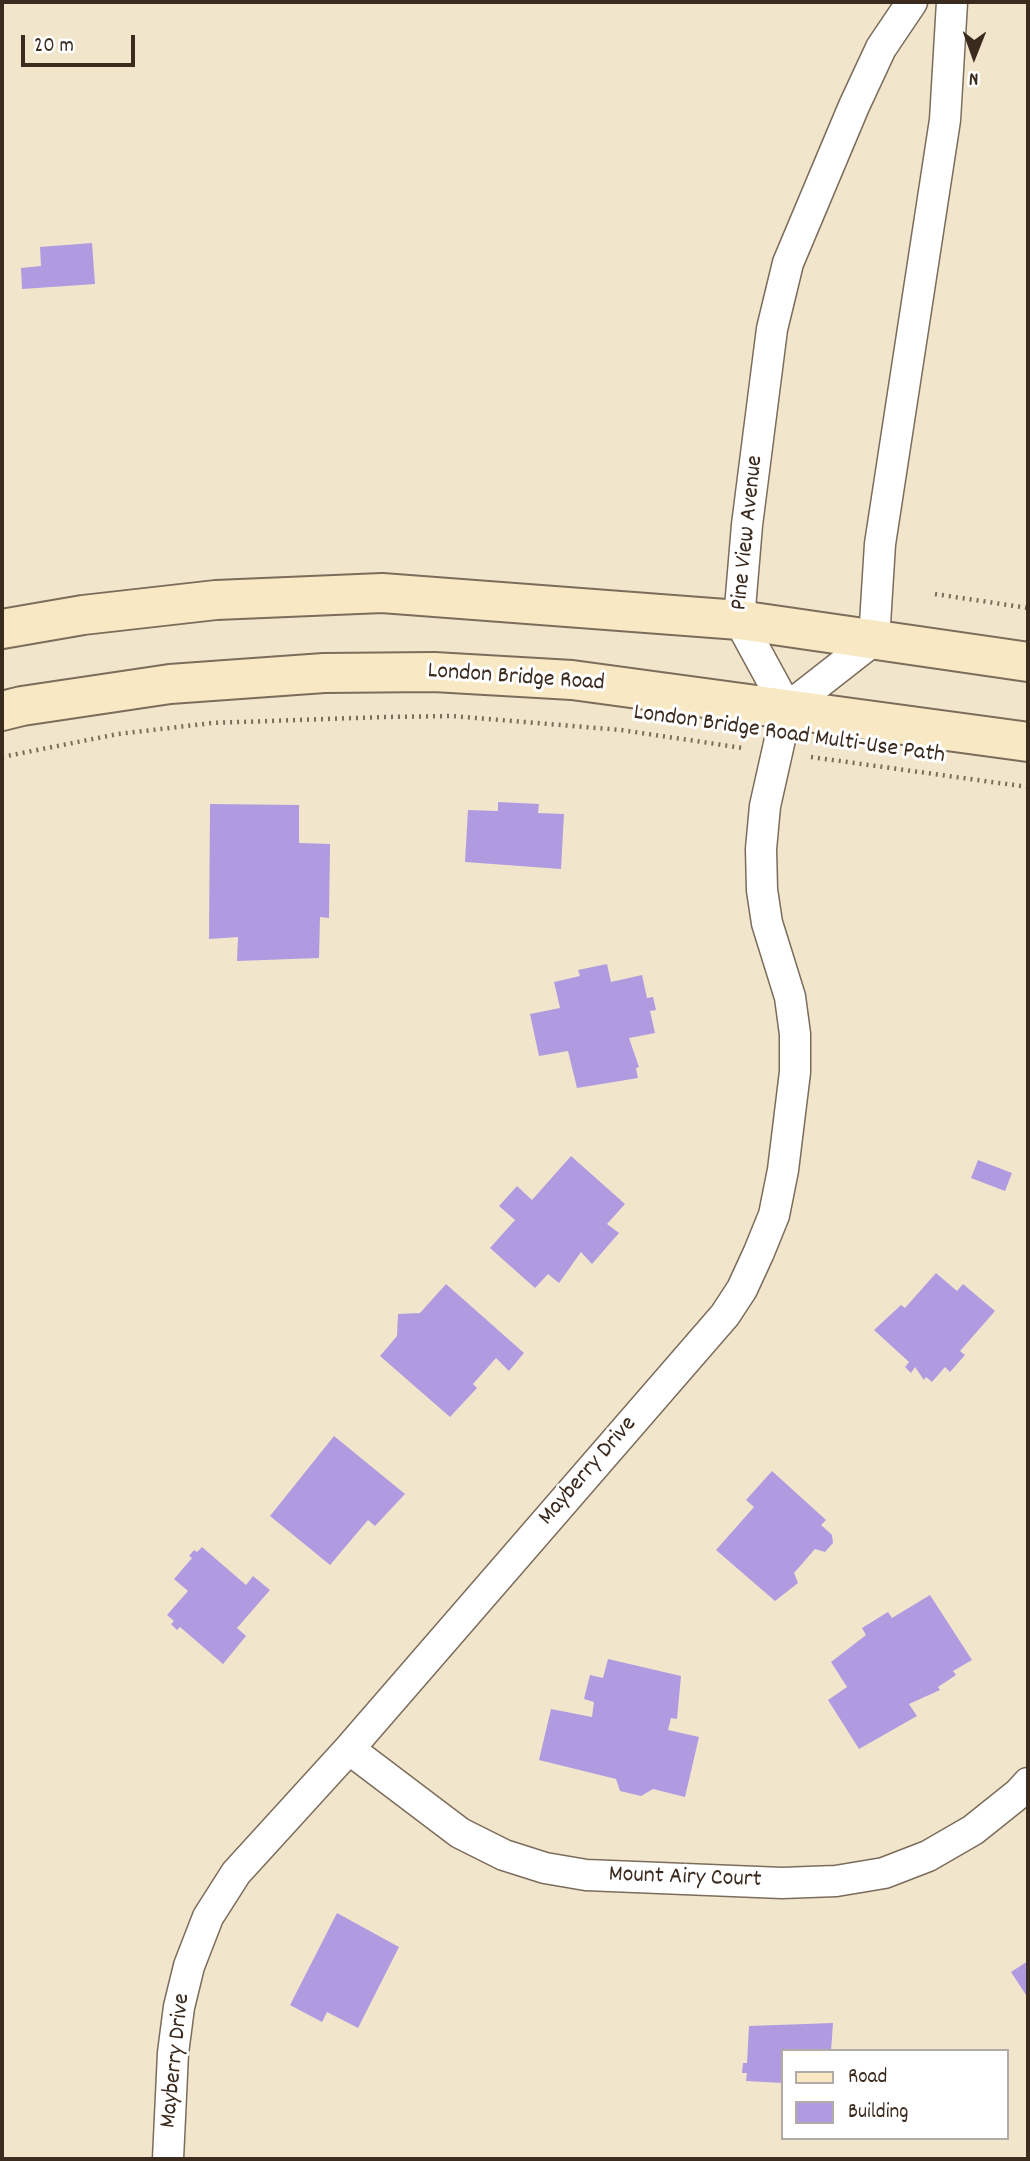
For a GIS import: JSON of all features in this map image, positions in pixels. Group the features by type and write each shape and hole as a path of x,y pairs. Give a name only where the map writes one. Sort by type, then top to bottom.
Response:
{"main road":[{"path":"2,629 83,615 216,600 382,593 739,620 1028,662"},
{"name":"London Bridge Road","path":"2,710 170,684 324,673 434,672 572,680 1028,742"}],"street":[{"name":"Pine View Avenue","path":"787,708 739,620 747,525 772,329 788,263 859,94 881,48 912,2"},
{"path":"787,708 874,640 880,544 945,120 953,2"},
{"name":"Mayberry Drive","path":"168,2159 173,2053 179,2007 189,1966 208,1917 236,1873 349,1749 725,1315 742,1289 759,1252 774,1215 783,1170 795,1072 795,1034 790,997 766,923 761,849 765,806 787,708"},
{"name":"Mount Airy Court","path":"349,1749 460,1833 504,1855 545,1868 586,1875 782,1883 836,1881 884,1873 928,1856 973,1830 1028,1783"}],"path":[{"path":"935,594 1028,608"},
{"name":"London Bridge Road Multi-Use Path","path":"2,757 118,734 212,723 452,716 621,730 1028,787"}],"building":[{"path":"92,243 95,284 22,289 21,268 41,266 40,247"},
{"path":"498,802 539,804 538,813 564,814 561,869 465,862 468,810 498,811"},
{"path":"210,804 299,805 299,843 330,844 329,918 320,917 319,958 237,961 238,937 209,939"},
{"path":"607,964 611,982 642,975 647,998 653,997 656,1010 650,1011 655,1033 629,1038 639,1067 636,1068 638,1078 577,1088 568,1051 539,1056 530,1014 560,1008 554,982 580,976 578,970"},
{"path":"571,1156 625,1204 607,1224 619,1233 592,1264 581,1252 559,1283 548,1274 535,1288 490,1248 515,1220 499,1206 517,1186 532,1200"},
{"path":"978,1160 1012,1173 1005,1191 971,1178"},
{"path":"936,1273 957,1291 963,1284 995,1311 960,1351 965,1355 950,1372 945,1367 932,1382 926,1377 924,1380 915,1367 911,1373 905,1367 909,1362 874,1330 901,1305 905,1308"},
{"path":"446,1284 524,1353 509,1371 496,1358 473,1384 477,1388 450,1417 380,1356 397,1336 398,1314 420,1313"},
{"path":"334,1436 405,1494 375,1526 368,1520 330,1565 270,1516"},
{"path":"772,1471 826,1520 821,1525 832,1535 833,1543 825,1552 815,1549 794,1573 798,1583 775,1601 716,1550 754,1507 746,1500"},
{"path":"202,1547 246,1585 253,1576 270,1590 237,1628 246,1636 223,1664 180,1627 177,1630 171,1624 174,1621 167,1615 188,1591 174,1579 192,1558 189,1556 194,1550 197,1552"},
{"path":"930,1595 972,1660 953,1671 956,1675 938,1687 940,1690 909,1704 917,1716 859,1749 828,1700 847,1687 831,1662 866,1635 862,1628 888,1612 892,1618"},
{"path":"608,1659 681,1676 677,1719 671,1718 668,1730 699,1737 685,1797 653,1789 641,1796 620,1791 616,1779 539,1760 551,1709 592,1717 594,1702 584,1699 590,1675 603,1678"},
{"path":"337,1913 399,1947 358,2028 327,2012 322,2022 290,2005"},
{"path":"1028,1961 1028,1998 1011,1972"},
{"path":"833,2023 831,2049 782,2049 782,2083 746,2081 747,2073 742,2073 743,2063 747,2063 749,2026"}]}
